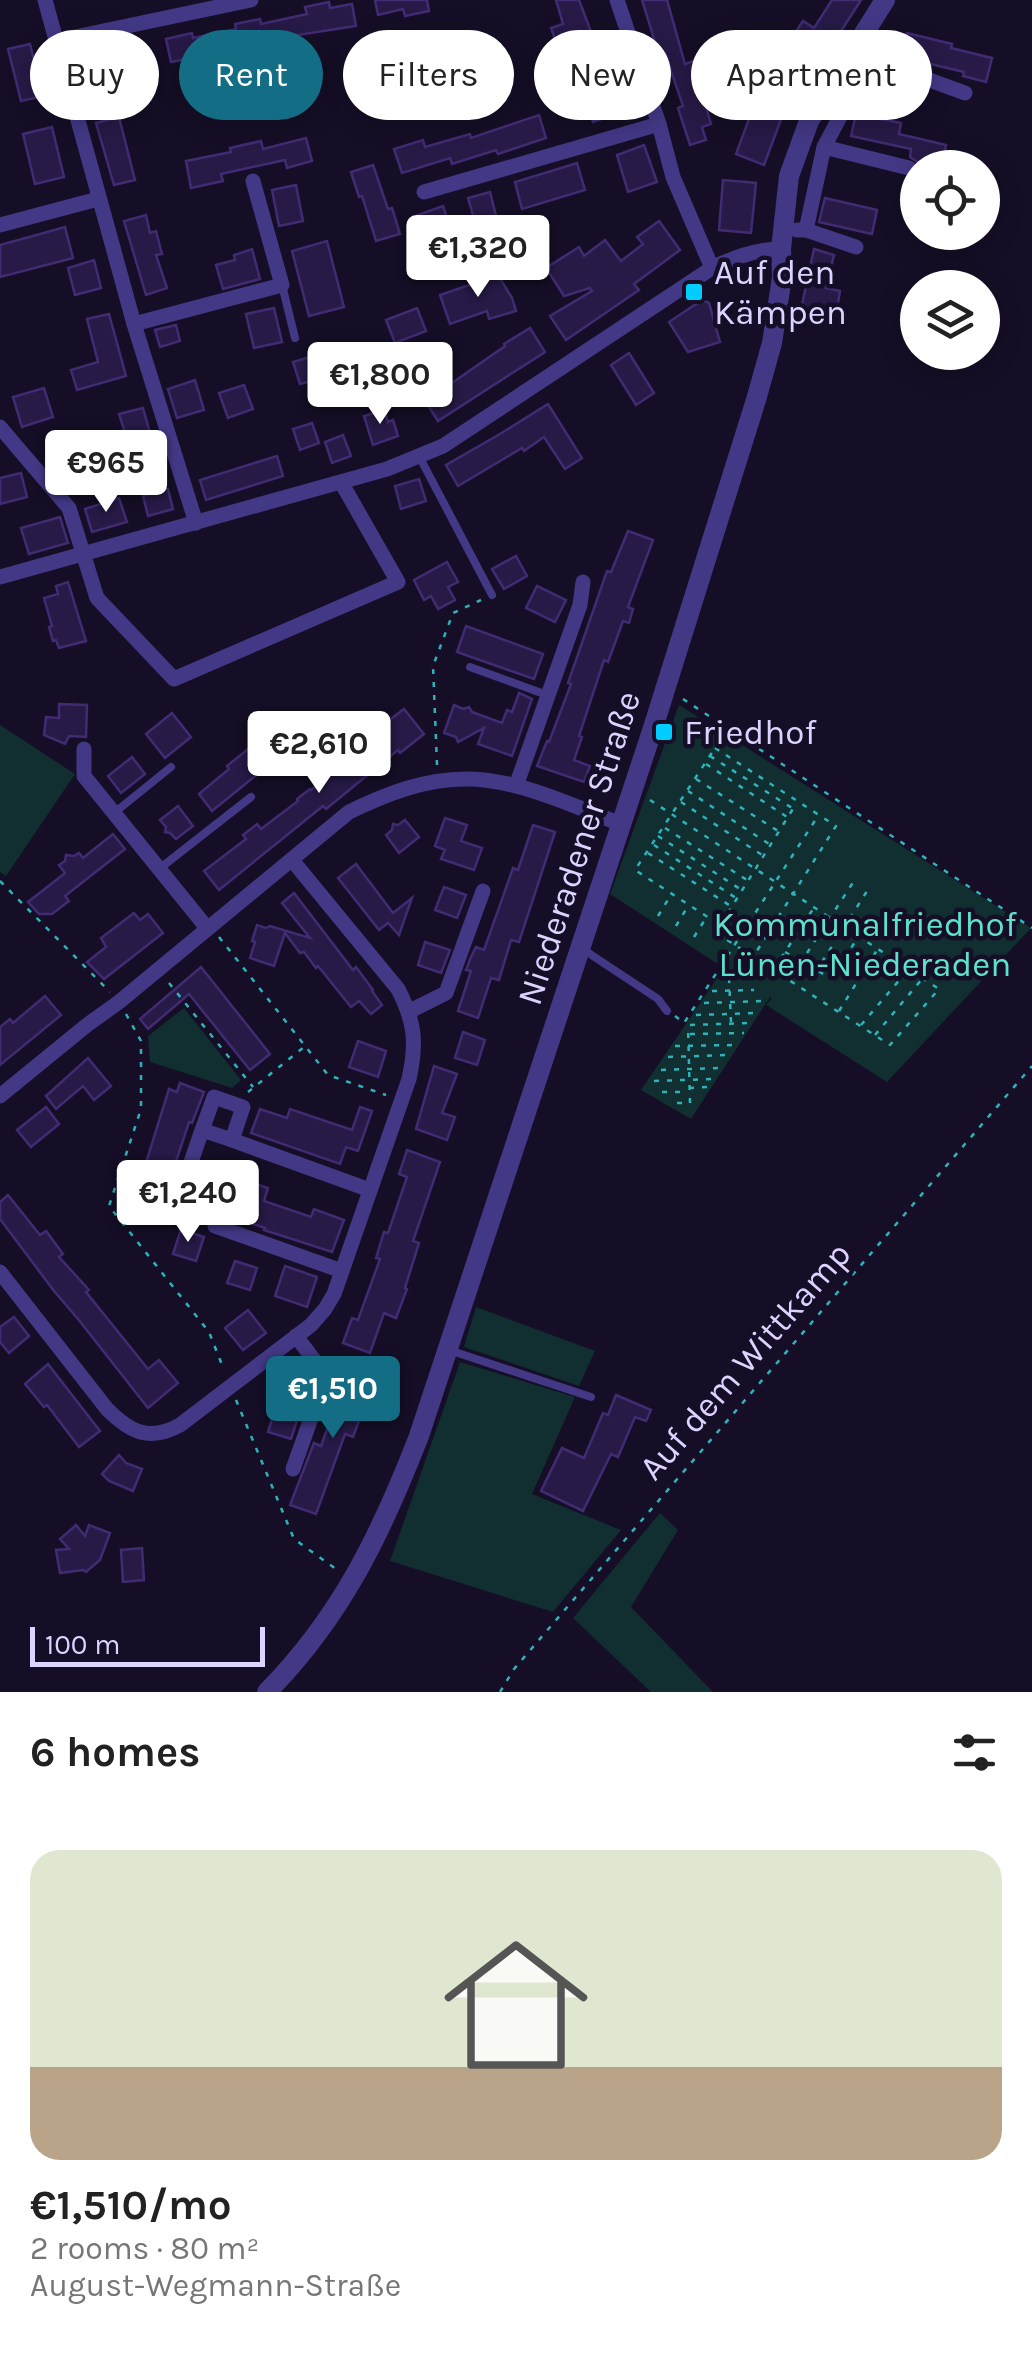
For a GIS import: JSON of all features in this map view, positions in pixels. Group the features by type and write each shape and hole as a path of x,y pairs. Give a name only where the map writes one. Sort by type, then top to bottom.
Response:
{"street":[{"path":"45,0 53,30"},
{"path":"617,0 660,124 673,177 712,268"},
{"name":"Niederadener Straße","path":"267,1692 301,1656 354,1581 404,1475 449,1350 737,464 766,365 782,277 789,176 808,122 884,0"},
{"path":"107,30 240,1"},
{"path":"806,230 824,147 854,92 880,62 965,93"},
{"path":"77,120 134,324 196,523"},
{"path":"424,192 660,124"},
{"path":"824,147 900,166"},
{"path":"134,324 282,285 253,182"},
{"path":"0,224 98,199"},
{"path":"0,577 386,469 443,446 728,260 806,230 856,248"},
{"path":"0,427 68,508 97,598 174,679 398,582 341,482"},
{"path":"516,786 580,605 583,582"},
{"path":"84,750 84,776 207,928"},
{"path":"0,1096 349,812 386,794 437,781 469,778 516,786 620,824"},
{"path":"0,1272 108,1409 120,1422 145,1434 169,1431 296,1336 325,1309 334,1294 401,1100 414,1056 414,1032 410,1011 398,989 292,860"},
{"path":"410,1011 446,993 483,891"},
{"path":"174,1212 214,1097 243,1107 232,1140"},
{"path":"202,1130 370,1190"},
{"path":"215,1226 342,1271"},
{"path":"292,1470 326,1376 296,1336"}],"lane":[{"path":"282,285 295,338"},
{"path":"419,456 492,594"},
{"path":"470,667 547,696"},
{"path":"114,813 171,766"},
{"path":"159,869 250,797"},
{"path":"580,948 658,999 667,1011"},
{"path":"449,1350 591,1398"}],"path":[{"path":"437,781 433,666 452,613 492,594"},
{"path":"665,688 1032,928"},
{"path":"720,925 635,870 715,748 836,826 753,957"},
{"path":"710,756 793,809"},
{"path":"705,763 788,817"},
{"path":"695,778 779,832"},
{"path":"632,788 671,814 756,869 775,882 793,893 939,989 890,1045 719,932 720,925 732,907 742,890 756,869 798,802"},
{"path":"686,790 771,845"},
{"path":"680,802 764,856"},
{"path":"677,1103 690,1103 686,1024 818,815"},
{"path":"662,827 748,881"},
{"path":"657,836 742,890"},
{"path":"652,844 737,898"},
{"path":"646,852 732,907"},
{"path":"688,879 694,870"},
{"path":"0,880 119,1002 141,1040 140,1109 109,1206 208,1332 294,1539 354,1581"},
{"path":"808,953 854,881"},
{"path":"822,962 869,888"},
{"path":"658,916 672,894"},
{"path":"676,926 689,905"},
{"path":"774,970 814,907"},
{"path":"694,937 707,917"},
{"path":"207,928 220,938 328,1075 401,1100"},
{"path":"785,952 832,979 858,936"},
{"path":"838,1012 878,949"},
{"path":"158,969 253,1087"},
{"path":"861,1026 908,969"},
{"path":"729,978 731,1024"},
{"path":"875,1035 922,978"},
{"path":"712,991 754,990"},
{"path":"704,1004 762,1001"},
{"path":"667,1011 686,1024 749,1023"},
{"path":"696,1015 756,1013"},
{"path":"688,1034 744,1032"},
{"path":"676,1046 735,1044"},
{"path":"243,1107 248,1091 305,1046"},
{"path":"668,1057 728,1055"},
{"name":"Auf dem Wittkamp","path":"500,1692 514,1669 1032,1066"},
{"path":"661,1070 718,1068"},
{"path":"654,1081 713,1078"},
{"path":"662,1092 707,1087"}],"green space":[{"name":"Kommunalfriedhof Lünen-Niederaden","path":"679,705 1031,928 887,1082 766,1005 770,997 691,1119 641,1090 724,968 610,894"},
{"path":"0,725 75,774 6,876 0,872"},
{"path":"184,1008 241,1080 232,1088 150,1062 148,1036"},
{"path":"476,1307 595,1351 579,1386 464,1347"},
{"path":"460,1362 575,1397 532,1494 621,1530 553,1612 390,1561"},
{"path":"660,1513 678,1530 631,1607 713,1692 651,1692 573,1618"}],"building":[{"path":"375,0 427,0 429,11 405,16 403,9 378,15"},
{"path":"556,0 579,0 590,30 552,30 563,24"},
{"path":"642,0 667,0 685,64 691,62 691,120 710,120 711,124 702,127 706,140 690,145 678,108 683,106 671,71 671,30 651,30"},
{"path":"832,0 861,0 842,30 797,30 803,21 814,28"},
{"path":"329,2 330,8 352,4 356,26 323,31 231,30 236,29 235,24 260,19 261,24 307,14 305,7"},
{"path":"179,36 179,60 171,62 166,39"},
{"path":"932,39 992,58 986,82 963,76 964,72 932,64"},
{"path":"30,44 30,99 21,101 8,49"},
{"path":"534,117 541,120 546,138 498,154 496,150 452,164 450,158 402,173 394,149 423,140 425,147 470,134 471,138"},
{"path":"120,120 135,180 114,185 96,123"},
{"path":"749,120 781,120 764,165 736,154"},
{"path":"855,120 886,120 901,123 899,134 946,145 945,150 911,150 851,136"},
{"path":"52,127 64,177 35,184 23,134"},
{"path":"306,138 312,161 287,168 285,160 221,174 223,181 191,188 186,161 261,141 263,149"},
{"path":"644,145 657,182 628,192 617,155"},
{"path":"577,163 585,190 522,209 515,182"},
{"path":"373,165 400,234 376,241 351,172"},
{"path":"723,180 756,183 751,233 719,230"},
{"path":"296,185 303,221 279,226 272,190"},
{"path":"490,192 496,216 475,222 468,198"},
{"path":"825,198 877,210 872,234 819,222"},
{"path":"443,206 452,232 428,242 418,215"},
{"path":"146,215 150,233 156,231 162,254 156,255 167,288 146,295 124,221"},
{"path":"659,221 680,250 634,284 639,290 566,340 550,316 592,291 590,288 564,296 546,268 579,247 584,256 605,240 621,261 643,244 637,237"},
{"path":"65,227 73,258 0,277 0,245"},
{"path":"327,241 344,307 309,316 292,251"},
{"path":"252,249 260,279 223,289 216,265 235,260 234,255"},
{"path":"814,249 834,255 826,288 840,291 836,315 801,309"},
{"path":"94,260 101,288 75,295 68,268"},
{"path":"498,275 516,311 489,319 487,311 450,324 440,295"},
{"path":"702,300 709,303 720,342 688,352 669,322"},
{"path":"274,308 282,342 254,348 246,314"},
{"path":"417,308 426,331 395,343 386,320"},
{"path":"109,314 126,376 77,390 71,370 98,362 87,319"},
{"path":"176,325 180,341 160,347 155,330"},
{"path":"530,328 545,352 438,421 418,390 442,375 449,385"},
{"path":"629,353 654,393 636,405 611,365"},
{"path":"316,355 322,378 300,384 293,362"},
{"path":"356,356 369,377 349,391 335,370"},
{"path":"195,380 204,410 177,418 168,389"},
{"path":"244,385 253,409 228,418 219,393"},
{"path":"44,388 53,417 22,427 13,397"},
{"path":"548,404 582,458 565,469 544,437 458,486 446,465"},
{"path":"143,408 161,461 136,468 119,414"},
{"path":"384,410 388,422 393,420 398,436 373,445 364,416"},
{"path":"312,423 319,443 300,450 293,429"},
{"path":"343,435 351,456 332,463 325,442"},
{"path":"277,456 283,476 206,500 200,480"},
{"path":"21,473 27,497 0,504 0,478"},
{"path":"419,479 426,501 401,509 395,486"},
{"path":"168,489 173,509 148,516 143,496"},
{"path":"119,498 127,522 92,532 85,509"},
{"path":"60,517 68,543 29,554 21,528"},
{"path":"628,531 653,540 628,607 633,609 629,623 623,621 608,662 604,660 579,736 582,737 574,760 590,766 584,782 537,766 571,684 568,683 607,571 611,572"},
{"path":"516,556 527,576 504,589 492,569"},
{"path":"447,562 458,582 448,587 455,600 438,609 431,596 424,600 414,580"},
{"path":"68,582 86,641 59,648 53,641 44,598 58,594 56,586"},
{"path":"537,586 566,600 555,622 526,608"},
{"path":"466,626 543,654 534,679 457,652"},
{"path":"519,693 532,699 512,756 478,744 484,728 458,742 456,737 444,733 454,705 469,707 472,712 502,723 507,710 512,712"},
{"path":"59,704 87,705 86,737 69,736 65,744 44,735 46,717 59,718"},
{"path":"404,709 424,734 400,753 398,750 326,809 323,806 219,890 204,871 246,839 243,835 257,824 261,829 351,759 346,753"},
{"path":"172,713 191,737 165,758 146,734"},
{"path":"278,725 296,748 212,811 199,794"},
{"path":"132,757 145,774 121,793 108,776"},
{"path":"178,806 193,826 176,839 165,832 160,820"},
{"path":"445,818 467,825 461,841 482,848 474,870 441,859 445,850 435,846"},
{"path":"405,820 419,837 399,853 386,835 393,824"},
{"path":"533,825 555,832 519,942 511,940 499,980 491,978 478,1018 458,1011 471,971 466,970 476,947 484,950"},
{"path":"113,834 125,849 65,896 69,901 52,914 39,914 28,902 65,873 59,865 66,855 79,853 83,858"},
{"path":"356,864 393,913 412,898 399,935 388,923 379,930 338,878"},
{"path":"444,887 466,895 457,918 435,910"},
{"path":"294,893 373,990 382,1005 371,1014 359,1001 351,1007 285,933 274,966 250,958 257,925 310,938 282,903"},
{"path":"134,913 140,920 148,914 163,933 104,979 87,962 106,947 101,938"},
{"path":"425,942 450,950 441,973 418,965"},
{"path":"201,967 270,1054 250,1070 189,994 148,1029 140,1019"},
{"path":"45,996 61,1015 0,1065 0,1027 10,1019 13,1023"},
{"path":"463,1032 485,1040 477,1065 455,1058"},
{"path":"358,1041 386,1051 378,1077 349,1067"},
{"path":"88,1058 111,1086 94,1100 83,1086 56,1109 46,1096"},
{"path":"434,1066 457,1074 442,1113 455,1117 447,1140 416,1129"},
{"path":"180,1083 204,1092 192,1123 189,1122 158,1216 134,1207 150,1167 145,1166 169,1089 177,1092"},
{"path":"46,1107 59,1124 31,1147 17,1130"},
{"path":"360,1107 372,1111 358,1151 346,1147 340,1164 251,1133 260,1109 287,1118 290,1109 352,1130"},
{"path":"407,1150 440,1162 413,1241 419,1243 407,1289 396,1318 384,1313 370,1353 343,1343 352,1318 358,1320 380,1259 376,1258 384,1232 388,1233 407,1177 399,1174"},
{"path":"199,1174 238,1188 241,1179 268,1188 264,1201 311,1217 314,1209 344,1220 332,1252 214,1210 213,1214 188,1205"},
{"path":"8,1195 40,1235 46,1231 63,1254 59,1257 148,1369 159,1360 178,1383 148,1408 0,1219 0,1202"},
{"path":"181,1229 204,1237 196,1261 173,1254"},
{"path":"235,1261 257,1268 250,1290 227,1283"},
{"path":"285,1266 317,1277 307,1307 275,1296"},
{"path":"248,1310 266,1333 243,1350 225,1328"},
{"path":"14,1317 29,1336 9,1353 0,1342 0,1327"},
{"path":"48,1364 100,1431 79,1447 47,1405 44,1407 25,1384"},
{"path":"354,1365 377,1373 353,1437 345,1434 316,1514 290,1505 314,1443 321,1446 335,1407 339,1409"},
{"path":"616,1395 651,1410 646,1421 635,1417 618,1457 611,1454 583,1511 541,1491 562,1448 584,1458 603,1413 608,1415"},
{"path":"276,1406 299,1414 291,1439 268,1432"},
{"path":"119,1455 126,1463 142,1469 133,1491 102,1474"},
{"path":"76,1525 85,1536 89,1525 110,1533 100,1560 86,1572 60,1573 56,1550 69,1549 60,1539"},
{"path":"142,1548 144,1580 123,1582 121,1550"}],"place":[{"name":"Auf den Kämpen","path":"694,292"},
{"name":"Friedhof","path":"664,732"}]}
